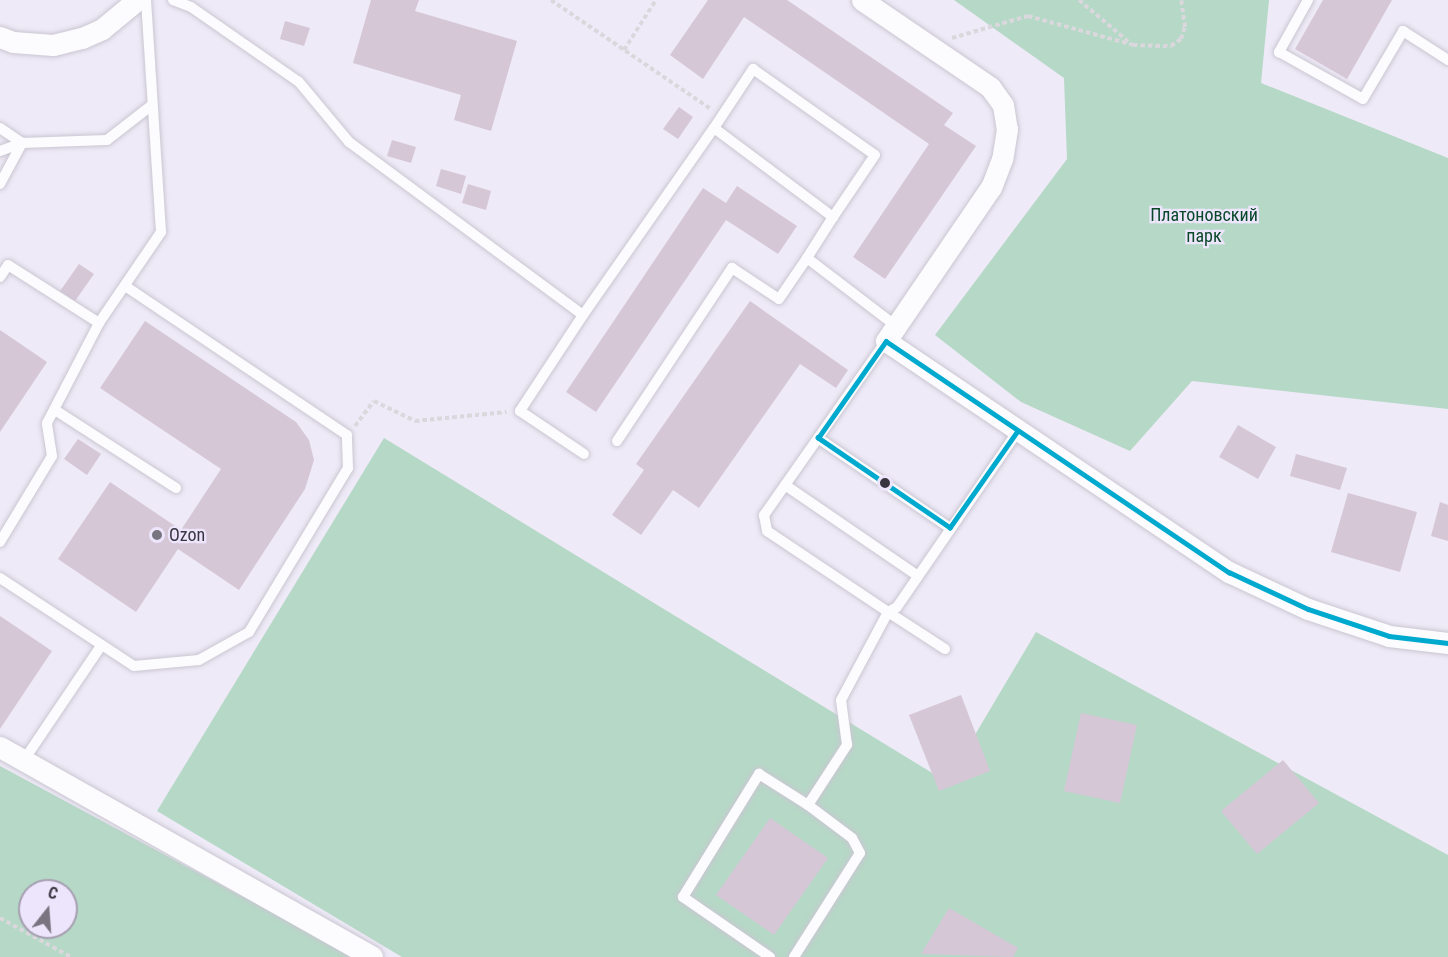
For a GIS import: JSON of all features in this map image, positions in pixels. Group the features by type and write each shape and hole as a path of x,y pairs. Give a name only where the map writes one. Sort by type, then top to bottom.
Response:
{"street":[{"path":"0,37 14,42 53,45 82,38 102,28 137,0"},
{"path":"862,0 990,87 1003,105 1007,129 1002,159 991,187 891,333 1018,431 1229,572 1308,609 1389,636 1448,643"},
{"path":"0,747 372,957"}],"lane":[{"path":"0,542 51,456 47,423 99,323 161,232 146,0"},
{"path":"173,0 191,7 298,82 349,142 583,315"},
{"path":"1308,0 1279,52 1363,99 1402,31 1448,60"},
{"path":"584,454 520,411 583,315 753,69 875,155 779,299 732,268 617,441"},
{"path":"0,151 22,143 107,140 152,105"},
{"path":"0,128 22,143"},
{"path":"714,128 833,217"},
{"path":"0,184 22,143"},
{"path":"807,258 891,333 764,515 767,531 945,649"},
{"path":"0,277 8,265 99,323"},
{"path":"0,578 134,666 199,660 249,632 348,468 347,435 125,286"},
{"path":"55,410 176,488"},
{"path":"808,805 847,745 841,700 888,612 897,607 1018,431"},
{"path":"818,438 950,528"},
{"path":"785,485 918,576"},
{"path":"24,760 101,646"},
{"path":"770,957 683,897 759,774 808,805 852,838 860,853 794,957"}],"path":[{"path":"551,0 722,117"},
{"path":"624,50 656,0"},
{"path":"1078,0 1133,45"},
{"path":"936,49 942,42 1028,16 1133,45 1171,46 1181,39 1185,27 1181,0"},
{"path":"347,435 374,401 415,421 520,411"},
{"path":"0,918 71,957"}],"green space":[{"name":"Платоновский парк","path":"954,0 1269,0 1261,83 1448,158 1448,409 1192,381 1130,451 1021,402 935,335 1067,159 1064,78"},
{"path":"384,438 947,782 1036,632 1448,855 1448,957 402,957 157,811"},
{"path":"0,766 355,957 0,957"}],"building":[{"path":"371,0 419,0 415,11 517,41 491,131 454,120 461,95 353,63"},
{"path":"708,0 787,0 953,113 944,125 976,146 885,279 853,257 929,144 744,17 703,79 670,55"},
{"path":"1323,0 1392,0 1347,79 1295,49"},
{"path":"285,21 310,28 304,46 280,39"},
{"path":"679,107 693,117 678,139 663,129"},
{"path":"392,140 416,147 411,163 387,156"},
{"path":"441,169 466,176 461,194 436,186"},
{"path":"468,184 491,191 486,210 462,203"},
{"path":"737,186 797,226 778,254 726,220 596,412 566,392 703,188 726,203"},
{"path":"79,264 94,274 75,301 60,291"},
{"path":"750,301 848,370 836,388 800,364 699,508 673,490 641,535 612,515 644,470 636,464"},
{"path":"145,321 296,422 309,440 314,460 305,489 239,590 178,549 136,612 58,559 110,482 181,530 221,469 100,388"},
{"path":"0,330 47,362 0,432"},
{"path":"1238,425 1276,447 1258,479 1219,457"},
{"path":"78,439 101,454 87,475 64,459"},
{"path":"1296,454 1347,468 1340,490 1290,476"},
{"path":"1348,493 1417,512 1400,572 1331,552"},
{"path":"1440,502 1448,505 1448,541 1431,536"},
{"path":"0,616 52,651 0,729"},
{"path":"961,695 990,771 939,791 909,715"},
{"path":"1081,713 1137,725 1120,803 1064,791"},
{"path":"1283,760 1319,803 1257,854 1221,811"},
{"path":"770,818 828,858 774,935 716,895"},
{"path":"949,908 1018,948 1013,957 921,954"}],"transit line":[{"path":"1018,431 950,528 818,438 886,341 1229,572 1308,609 1389,636 1448,643"}],"place":[{"name":"Ozon","path":"157,535"}]}
